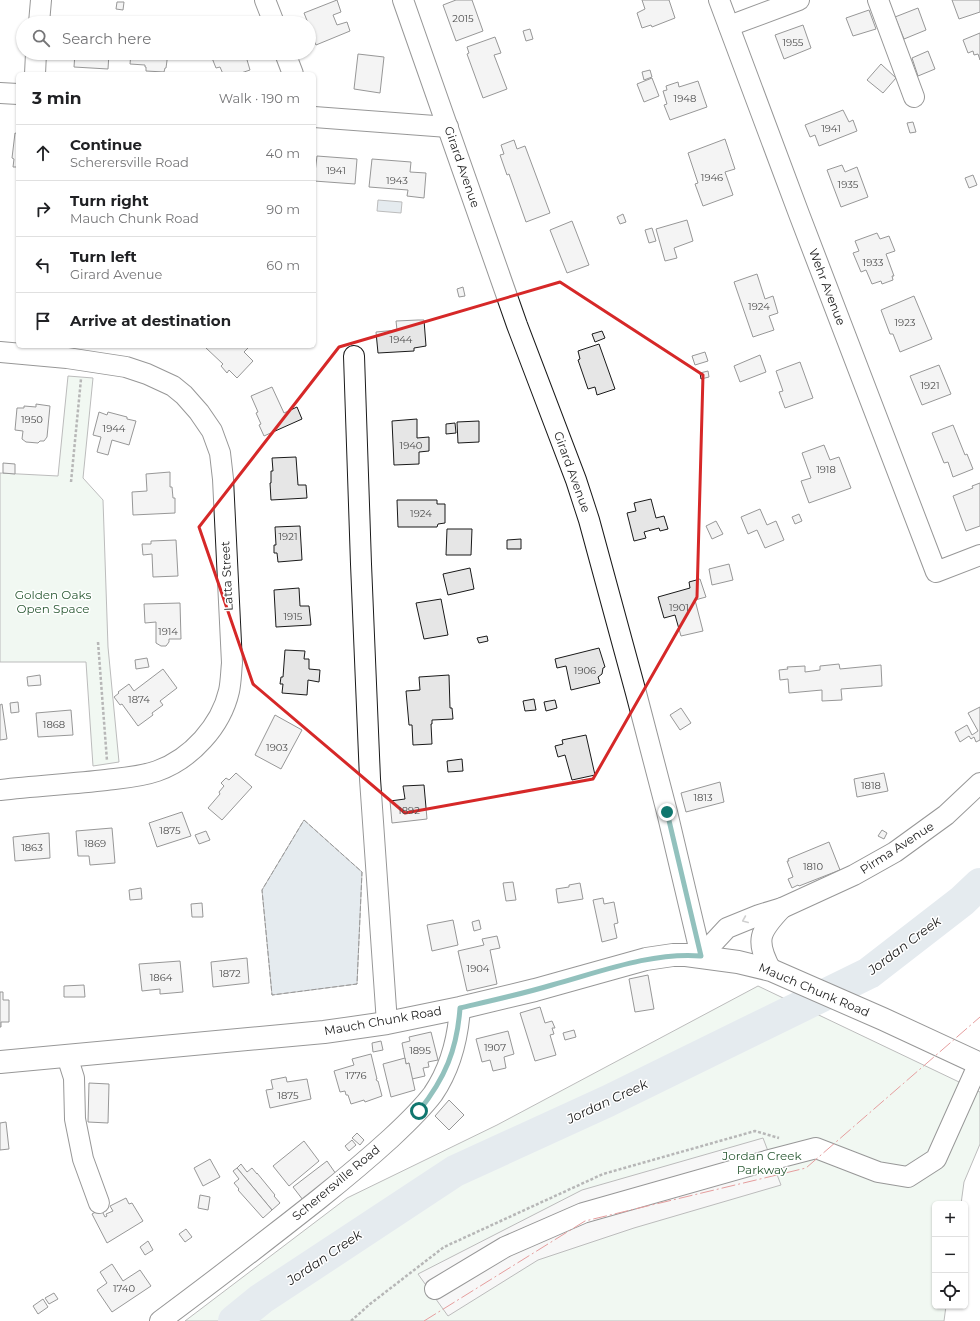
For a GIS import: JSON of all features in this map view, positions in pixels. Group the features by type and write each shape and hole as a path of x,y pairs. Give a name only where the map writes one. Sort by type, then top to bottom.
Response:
{"main road":[{"name":"Mauch Chunk Road","path":"0,1062 324,1032 387,1023 460,1008 535,990 646,959 673,955 701,956 738,962 771,970 979,1063"}],"street":[{"path":"40,16 41,0"},
{"path":"265,0 271,16"},
{"name":"Girard Avenue","path":"403,0 512,310 576,480 589,520 667,812 701,956"},
{"name":"Wehr Avenue","path":"719,0 936,572 980,555"},
{"path":"729,26 799,0"},
{"path":"878,0 914,97"},
{"path":"34,72 35,60"},
{"path":"288,60 292,72"},
{"path":"0,93 16,94"},
{"path":"316,117 448,127"},
{"name":"Latta Street","path":"0,352 126,367 147,374 172,386 184,395 199,412 212,432 220,453 223,479 232,663 229,691 221,713 211,730 195,748 179,760 158,771 139,776 0,790"},
{"path":"354,356 370,779 387,1023"},
{"name":"Pirma Avenue","path":"701,956 728,928 759,915 782,908 854,875 895,852 946,815 980,783"},
{"name":"Pirma Avenue","path":"771,970 763,956 760,944 763,932 768,922 782,908"},
{"name":"Scherersville Road","path":"160,1321 239,1262 358,1168 419,1111 434,1092 445,1073 459,1025 460,1008"},
{"path":"67,1056 74,1078 75,1119 83,1159 98,1203"},
{"path":"435,1289 505,1247 583,1213 816,1148 878,1172 908,1177 936,1159 979,1063"}],"path":[{"path":"71,482 83,361"},
{"path":"98,642 108,780"}],"highlighted area":[{"path":"560,282 703,375 697,597 593,779 405,813 253,684 199,527 339,347"}],"green space":[{"name":"Golden Oaks Open Space","path":"68,376 93,378 83,478 103,500 108,647 119,762 93,766 86,662 0,662 0,473 58,476"},
{"name":"Jordan Creek Parkway","path":"758,986 980,1092 980,1144 964,1182 961,1201 932,1201 932,1309 946,1309 944,1321 185,1321 347,1198 497,1125"}],"shaded area":[{"path":"378,200 402,202 401,213 377,211"},
{"path":"304,820 362,872 357,984 272,995 262,890"},
{"path":"763,1138 781,1185 634,1228 538,1260 448,1316 418,1274 582,1190"}],"building":[{"path":"337,0 341,12 333,15 337,25 347,22 350,31 316,45 316,16 305,16 304,13"},
{"path":"456,0 472,0 483,31 456,41 443,5"},
{"path":"642,0 669,0 675,18 652,27 651,25 642,28 637,13 645,9"},
{"path":"952,0 980,0 980,12 959,19"},
{"path":"117,2 124,2 123,10 116,9"},
{"path":"918,8 926,30 904,39 895,17"},
{"path":"869,10 876,29 853,36 846,18"},
{"path":"803,25 811,48 784,59 775,35"},
{"path":"530,29 533,39 526,41 523,31"},
{"path":"980,33 980,60 978,54 974,55 973,51 968,53 963,40"},
{"path":"495,37 501,53 494,55 507,89 483,98 467,54 469,53 467,47"},
{"path":"928,51 935,69 918,76 912,58"},
{"path":"358,54 384,57 380,93 354,89"},
{"path":"74,60 109,60 108,69 74,67"},
{"path":"130,60 167,60 164,72 146,71 145,65 130,64"},
{"path":"213,60 247,60 250,70 244,72 222,72 220,67 216,68"},
{"path":"881,64 896,78 883,93 867,80"},
{"path":"650,70 652,77 644,80 642,72"},
{"path":"652,78 659,96 644,102 637,84"},
{"path":"698,81 707,107 670,120 664,105 667,104 663,91 667,90 666,86 678,82 679,87"},
{"path":"843,110 849,122 853,120 857,131 819,146 815,135 810,137 805,125"},
{"path":"913,122 916,132 910,133 907,123"},
{"path":"15,133 16,167 13,167 14,159 12,158"},
{"path":"725,139 735,169 725,172 733,195 703,206 695,184 698,183 688,153"},
{"path":"514,140 517,149 525,146 550,213 526,222 509,174 507,175 500,155 504,154 501,145"},
{"path":"317,156 357,159 355,184 316,181"},
{"path":"372,159 411,162 410,172 426,173 424,198 407,196 408,190 369,187"},
{"path":"842,165 845,172 857,167 868,197 841,207 827,170"},
{"path":"973,175 977,185 969,188 965,178"},
{"path":"623,214 626,222 620,224 617,217"},
{"path":"687,220 693,241 674,248 677,258 665,261 656,229"},
{"path":"572,221 589,265 567,273 550,230"},
{"path":"652,228 656,241 649,243 645,230"},
{"path":"877,233 880,239 889,236 895,251 886,254 894,276 892,276 893,280 882,284 881,281 872,284 866,270 861,272 853,253 859,251 855,241"},
{"path":"757,274 765,299 773,296 778,313 769,316 774,330 753,337 734,282"},
{"path":"463,287 465,296 459,297 457,289"},
{"path":"914,296 932,339 900,352 893,334 890,334 881,310"},
{"path":"424,320 426,346 414,348 414,351 378,353 376,332 397,330 396,321"},
{"path":"602,331 605,338 595,342 592,334"},
{"path":"599,344 615,389 597,395 595,387 588,389 578,360 580,359 578,351"},
{"path":"206,348 248,348 244,352 253,361 237,378 229,370 227,373 221,366 223,364"},
{"path":"705,352 708,361 695,365 692,356"},
{"path":"760,355 766,372 740,382 734,366"},
{"path":"800,362 813,398 785,408 779,392 783,391 776,371"},
{"path":"939,365 951,394 922,405 910,376"},
{"path":"708,371 709,377 701,379 700,373"},
{"path":"272,387 284,413 297,407 302,419 264,436 256,413 258,412 251,396"},
{"path":"36,404 50,406 47,437 44,441 40,441 38,443 26,442 22,439 23,431 15,430 17,408 24,408 24,406 36,407"},
{"path":"99,412 107,415 108,412 136,421 129,445 112,440 108,455 97,452 101,437 93,435"},
{"path":"417,419 417,438 429,437 429,451 419,452 419,464 394,465 392,421"},
{"path":"479,421 479,442 458,443 457,422"},
{"path":"455,423 456,433 446,434 446,424"},
{"path":"953,425 965,455 967,454 973,469 953,477 948,462 944,463 932,433"},
{"path":"824,445 830,460 839,457 851,488 809,503 801,481 811,478 802,453"},
{"path":"296,457 298,485 306,485 307,498 271,500 270,483 271,471 273,471 272,458"},
{"path":"3,463 15,464 15,474 3,473"},
{"path":"170,472 170,487 172,487 173,498 175,498 175,513 133,515 132,492 147,491 146,474"},
{"path":"980,483 980,526 966,531 953,496 973,488 972,486"},
{"path":"651,499 656,518 664,516 668,529 660,531 659,528 644,532 646,538 634,541 627,513 636,511 634,503"},
{"path":"397,500 437,500 437,504 445,504 445,523 438,524 437,527 398,527"},
{"path":"760,509 767,525 776,521 784,540 765,548 757,530 748,534 741,517"},
{"path":"799,514 802,521 795,524 792,517"},
{"path":"716,521 723,534 712,539 706,526"},
{"path":"300,526 302,560 278,562 277,553 274,553 274,545 276,545 275,527"},
{"path":"447,529 472,529 471,555 446,555"},
{"path":"521,539 521,549 507,549 507,540"},
{"path":"176,540 178,576 153,577 152,554 143,555 142,544 151,544 151,541"},
{"path":"729,564 733,580 712,585 709,569"},
{"path":"470,568 474,589 448,595 443,574"},
{"path":"700,579 706,597 695,600 703,631 681,636 675,615 664,618 658,597 690,588 689,582"},
{"path":"299,588 300,606 309,606 311,625 276,627 274,590"},
{"path":"441,599 448,635 424,639 416,603"},
{"path":"180,603 181,639 169,639 166,646 161,646 156,643 156,622 145,623 144,604"},
{"path":"487,636 488,641 479,643 477,638"},
{"path":"599,648 605,667 603,668 602,674 598,677 600,683 571,690 566,666 557,668 555,659"},
{"path":"285,650 305,651 304,659 309,659 309,669 320,670 319,682 308,680 307,695 282,693 283,684 280,684 281,677 283,677"},
{"path":"147,658 149,667 136,669 135,660"},
{"path":"839,664 840,669 881,665 882,686 841,689 842,700 822,701 822,690 789,693 788,679 780,680 779,670 788,669 787,667 805,666 805,672 820,670 820,666"},
{"path":"163,669 177,688 160,701 163,705 152,713 153,715 138,726 122,704 120,705 114,697 129,684 134,691"},
{"path":"40,675 41,685 28,686 27,677"},
{"path":"449,675 450,708 452,708 453,719 432,720 432,744 413,745 412,725 409,725 406,691 420,690 419,677"},
{"path":"534,699 536,710 525,711 523,701"},
{"path":"555,700 557,708 546,711 544,702"},
{"path":"18,702 19,712 11,713 10,703"},
{"path":"2,704 7,739 0,740 0,705"},
{"path":"980,707 980,740 976,742 974,737 971,739 969,736 960,742 955,732 967,725 972,735 978,731 968,713"},
{"path":"681,708 691,723 680,730 670,715"},
{"path":"71,710 73,735 38,737 36,713"},
{"path":"275,715 302,730 281,769 255,755"},
{"path":"586,735 595,775 572,780 565,755 558,757 555,746 563,744 562,740"},
{"path":"462,759 463,771 448,772 447,761"},
{"path":"236,773 252,787 222,820 208,808 220,794 219,792 224,786 221,783 226,778 229,780"},
{"path":"884,773 888,791 857,797 854,779"},
{"path":"720,782 724,802 686,812 681,793"},
{"path":"424,785 427,819 392,823 390,801 405,799 403,786"},
{"path":"182,812 191,836 157,847 149,823"},
{"path":"112,828 115,863 90,865 89,856 78,856 76,831"},
{"path":"882,830 887,833 884,839 878,836"},
{"path":"206,831 210,840 199,844 195,835"},
{"path":"49,833 50,858 15,861 13,837"},
{"path":"829,842 840,870 792,888 788,879 793,877 787,861 789,861 788,859"},
{"path":"513,882 516,900 506,901 503,883"},
{"path":"580,883 583,899 558,903 556,889 569,887 569,885"},
{"path":"141,888 142,899 130,900 129,890"},
{"path":"603,898 604,904 614,902 618,923 614,924 617,938 602,942 593,900"},
{"path":"202,903 203,917 192,917 191,904"},
{"path":"453,920 458,945 432,951 427,925"},
{"path":"479,920 481,929 474,931 472,922"},
{"path":"497,936 500,948 490,950 497,984 467,991 458,951 484,945 482,939"},
{"path":"247,958 249,983 213,987 211,962"},
{"path":"180,961 183,992 160,994 160,989 142,991 139,964"},
{"path":"648,975 654,1009 635,1012 629,979"},
{"path":"84,985 85,997 64,997 64,986"},
{"path":"0,992 3,992 3,1000 9,1000 9,1022 1,1022 1,1027 0,1027"},
{"path":"540,1007 545,1023 552,1021 555,1028 552,1028 554,1034 550,1035 556,1055 535,1061 520,1013"},
{"path":"574,1030 576,1037 565,1040 563,1033"},
{"path":"508,1031 514,1054 504,1057 506,1068 493,1071 490,1060 482,1062 476,1039"},
{"path":"431,1032 438,1060 428,1062 429,1067 423,1068 425,1076 412,1079 409,1063 406,1064 402,1043 410,1041 409,1037"},
{"path":"381,1041 383,1050 373,1052 372,1043"},
{"path":"371,1054 376,1079 378,1081 382,1096 365,1102 364,1100 351,1104 345,1091 340,1092 334,1071 354,1065 352,1059"},
{"path":"405,1058 406,1064 409,1063 415,1090 391,1097 383,1064"},
{"path":"286,1077 287,1082 307,1079 311,1099 270,1108 266,1090 273,1089 271,1080"},
{"path":"89,1083 109,1084 108,1123 88,1122"},
{"path":"449,1100 464,1115 449,1130 435,1116"},
{"path":"6,1122 9,1149 0,1150 0,1123"},
{"path":"357,1133 364,1140 360,1145 352,1138"},
{"path":"352,1140 356,1145 349,1151 345,1146"},
{"path":"304,1141 319,1161 289,1186 273,1166"},
{"path":"210,1159 220,1177 203,1186 194,1168"},
{"path":"327,1161 336,1174 303,1200 293,1187"},
{"path":"241,1164 247,1172 252,1168 275,1195 274,1196 280,1203 272,1210 237,1168"},
{"path":"237,1168 272,1210 263,1218 238,1190 239,1189 234,1183 239,1179 233,1171"},
{"path":"200,1195 210,1197 208,1210 198,1208"},
{"path":"126,1198 129,1204 132,1203 143,1221 107,1243 92,1214 101,1209 105,1217 107,1216 106,1214 113,1211 110,1206"},
{"path":"186,1229 192,1237 185,1242 179,1234"},
{"path":"148,1241 153,1250 145,1255 140,1247"},
{"path":"112,1264 123,1281 140,1270 151,1286 112,1312 97,1290 107,1283 100,1272"},
{"path":"54,1293 58,1299 49,1304 45,1298"},
{"path":"43,1299 48,1307 38,1314 33,1306"}],"waterway":[{"name":"Jordan Creek","path":"234,1321 261,1299 455,1171 608,1101 869,973 962,901 980,884"}],"fence":[{"path":"304,820 362,872 357,984 272,995 262,890 304,820"}],"power":[{"path":"424,1321 585,1221 806,1168 980,1017"}],"route":[{"path":"419,1111 434,1092 445,1073 459,1025 460,1008 535,990 646,959 673,955 701,956 667,812"}]}
